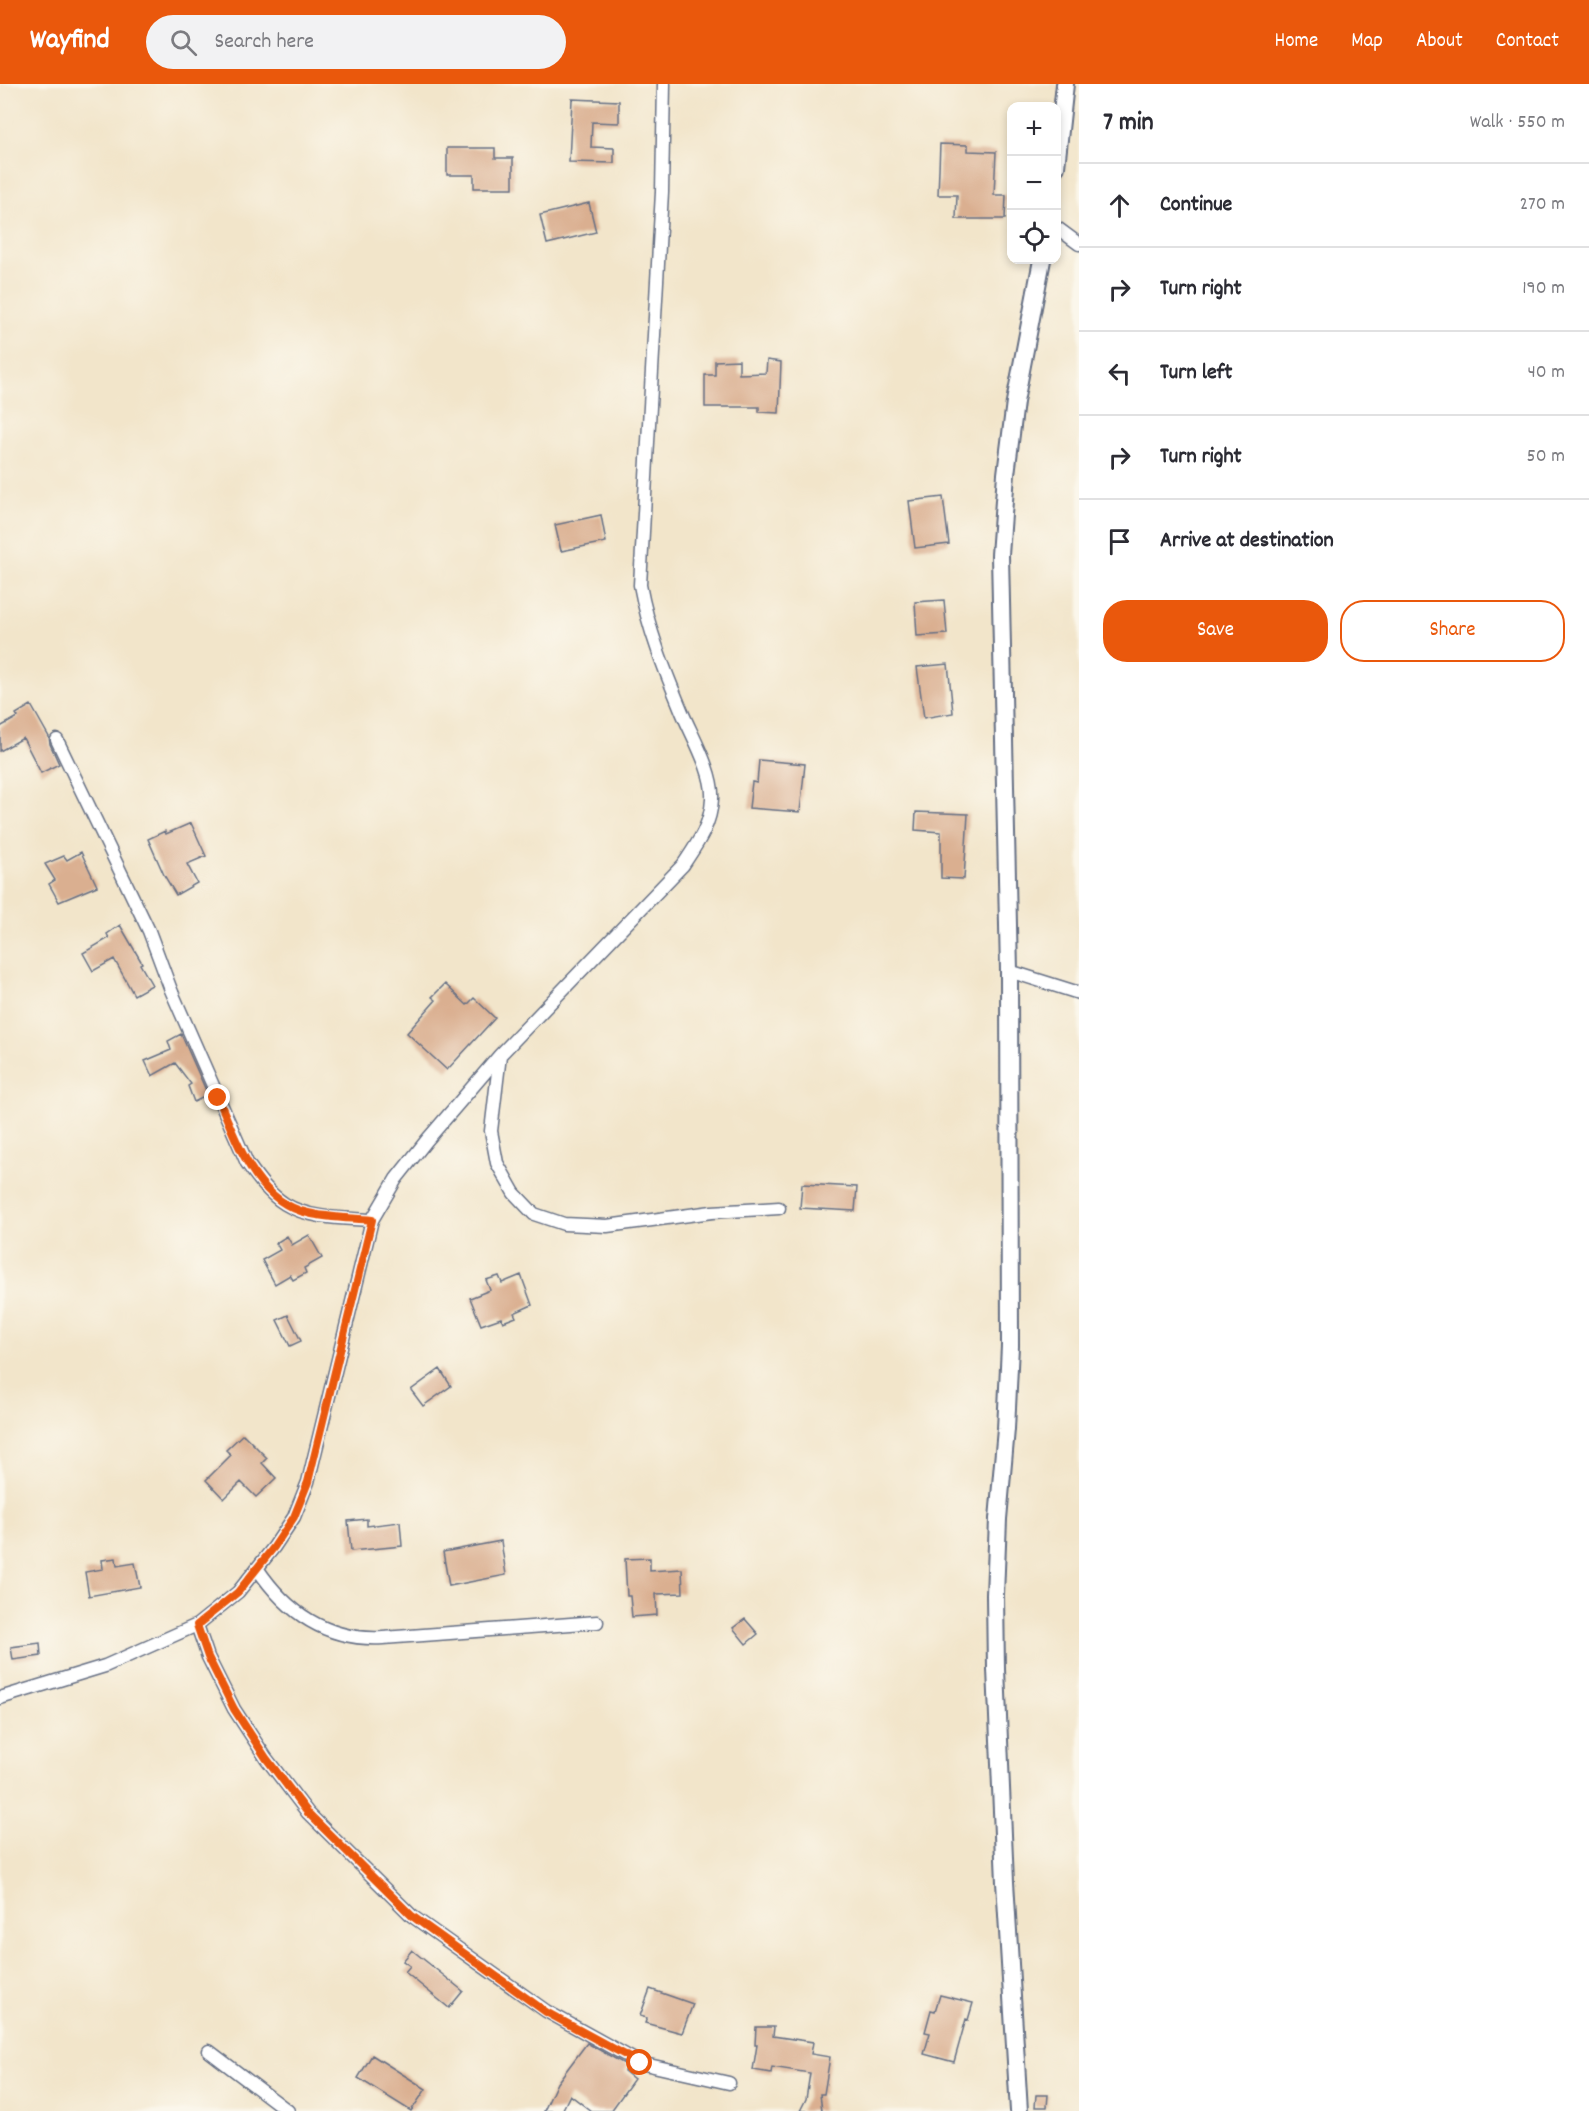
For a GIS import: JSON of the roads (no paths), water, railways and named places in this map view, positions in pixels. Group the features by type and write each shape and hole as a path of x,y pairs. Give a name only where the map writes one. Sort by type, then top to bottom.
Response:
{"street":[{"path":"0,1698 105,1666 197,1625 238,1592 294,1517 308,1482 372,1220 402,1171 500,1055 683,865 704,835 713,796 708,773 652,632 644,609 640,585 662,192 664,84"},
{"path":"1057,156 1065,84"},
{"path":"1061,230 1079,243"},
{"path":"1019,2111 1005,1882 995,1595 1010,1346 1009,971 1000,555 1006,474 1015,402 1041,264"},
{"path":"57,740 149,931 171,990 247,1162 263,1185 285,1204 307,1213 372,1220"},
{"path":"1009,971 1079,993"},
{"path":"500,1055 491,1131 497,1163 514,1193 534,1214 564,1224 607,1226 701,1213 779,1208"},
{"path":"257,1568 265,1580 314,1625 348,1636 375,1638 597,1622"},
{"path":"197,1625 208,1657 234,1709 266,1758 308,1813 412,1916 546,2012 640,2063 729,2083"},
{"path":"209,2051 288,2111"}]}
